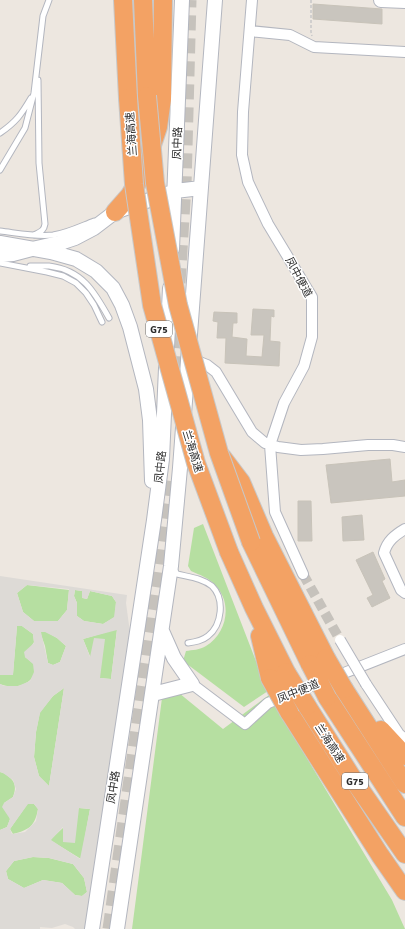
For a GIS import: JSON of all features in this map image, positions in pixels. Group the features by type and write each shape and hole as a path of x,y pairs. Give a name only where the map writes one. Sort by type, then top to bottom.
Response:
{"highway":[{"name":"兰海高速","path":"123,0 134,184 152,305 196,463 229,552 254,608 278,675 307,706 405,854"},
{"name":"兰海高速","path":"143,0 147,96 155,183 178,305 219,453 257,539 318,661 328,697 405,817"},
{"path":"116,212 130,195 142,175 158,127 162,99 163,0"},
{"path":"318,661 405,756"},
{"path":"278,675 289,712 380,855 405,891"},
{"path":"344,689 405,784"},
{"path":"380,855 405,901"}],"main road":[{"name":"凤中路","path":"92,929 162,459 175,191 182,0"},
{"path":"381,0 405,1"},
{"name":"凤中路","path":"118,929 171,566 217,1"},
{"path":"0,244 62,242 75,238 94,228 116,212 175,191 201,188"},
{"path":"0,255 13,254 33,242"},
{"path":"33,242 51,252 76,259 96,271 113,288 122,305 130,327 146,389 150,420 154,520"},
{"path":"153,694 192,684 174,658 162,631"}],"street":[{"name":"凤中便道","path":"252,0 243,112 242,155 248,182 268,224 312,297 312,338 304,366 284,404 270,444 276,512 303,574"},
{"path":"250,31 290,35 314,47 405,52"},
{"path":"188,357 207,365 216,372 252,432 266,443 278,447 301,450 368,445 393,445 405,447"},
{"path":"405,529 395,534 386,545 384,553 401,590 405,592"},
{"path":"340,640 398,734 405,739"},
{"name":"凤中便道","path":"192,684 245,724 268,703 405,648"}],"lane":[{"path":"0,170 25,128 34,93 43,16 48,0"},
{"path":"0,231 33,242 42,232 45,224 39,163 38,65"},
{"path":"0,133 11,125 20,115 34,93"},
{"path":"0,263 63,276 76,283 86,293 94,305 102,322"},
{"path":"13,266 49,266 66,270 79,277 91,288 109,318"},
{"path":"171,566 177,574 205,581 213,587 220,604 220,613 214,630 203,640 188,643"}],"path":[{"path":"311,0 311,32 314,47"}],"green space":[{"path":"203,524 268,691 244,707 183,661 186,651 196,650 206,646 219,634 225,617 226,609 221,592 210,580 191,571 188,566 194,528"},
{"path":"27,585 69,590 67,610 58,621 34,621 23,612 17,593"},
{"path":"75,590 82,591 83,598 87,599 90,591 112,596 116,602 115,617 103,624 84,621 77,616 77,603 74,596"},
{"path":"17,626 22,626 33,634 34,642 25,657 34,664 34,673 32,678 24,684 19,686 4,686 0,684 0,675 13,674"},
{"path":"117,629 111,679 99,678 83,639"},
{"path":"45,631 57,638 66,646 60,662 53,665 48,663 45,646 40,632"},
{"path":"64,688 49,786 39,776 34,757 36,732 40,712 53,696"},
{"path":"179,693 223,729 269,695 392,900 405,929 132,929 162,698"},
{"path":"0,772 6,774 11,779 14,783 15,791 13,797 4,803 10,819 7,827 0,830"},
{"path":"28,803 34,804 38,809 35,820 27,829 13,834 10,829"},
{"path":"79,808 90,809 81,859 50,840 64,827"},
{"path":"33,857 49,858 73,864 84,878 87,892 82,896 75,895 62,883 43,880 24,888 8,879 6,871 14,861"}],"shaded area":[{"path":"0,576 127,595 126,603 131,640 85,929 75,929 65,924 52,928 40,927 40,929 0,929 0,830 7,827 10,819 2,807 4,803 13,797 16,789 13,780 0,772 0,684 4,686 18,686 30,681 34,672 33,664 25,657 24,652 34,643 33,634 22,626 17,626 13,675 0,675","holes":["27,585 69,589 67,610 58,621 34,621 23,612 17,593","75,590 82,591 82,598 87,599 90,591 112,596 116,602 114,617 103,624 84,621 77,616 77,603 74,596","117,630 111,679 100,678 105,639 94,638 90,657 83,639","41,632 45,632 57,638 66,646 60,662 53,665 48,663","64,688 49,786 39,776 34,757 36,732 40,713 53,696","28,804 34,804 38,809 36,821 25,832 12,834 10,829","79,808 90,809 80,859 51,840 63,827 63,842 75,843","33,857 49,858 73,864 84,878 87,892 82,896 75,895 62,883 43,880 24,888 8,879 6,871 14,861"]}],"building":[{"path":"313,4 382,9 382,24 313,19"},
{"path":"253,309 274,310 274,317 271,316 270,341 280,342 279,366 225,363 226,338 217,338 218,322 213,321 214,312 237,313 237,323 233,323 232,337 247,339 246,356 262,357 264,335 251,335"},
{"path":"390,459 392,482 405,480 405,496 331,503 326,465"},
{"path":"298,501 311,501 312,541 298,541"},
{"path":"362,515 364,540 343,541 342,517"},
{"path":"373,552 385,579 382,581 390,598 372,607 367,598 373,595 356,560"}],"tunnel":[{"path":"178,283 184,185 189,0"},
{"path":"173,371 177,311"},
{"path":"110,929 173,480"},
{"path":"303,574 340,640"}]}
